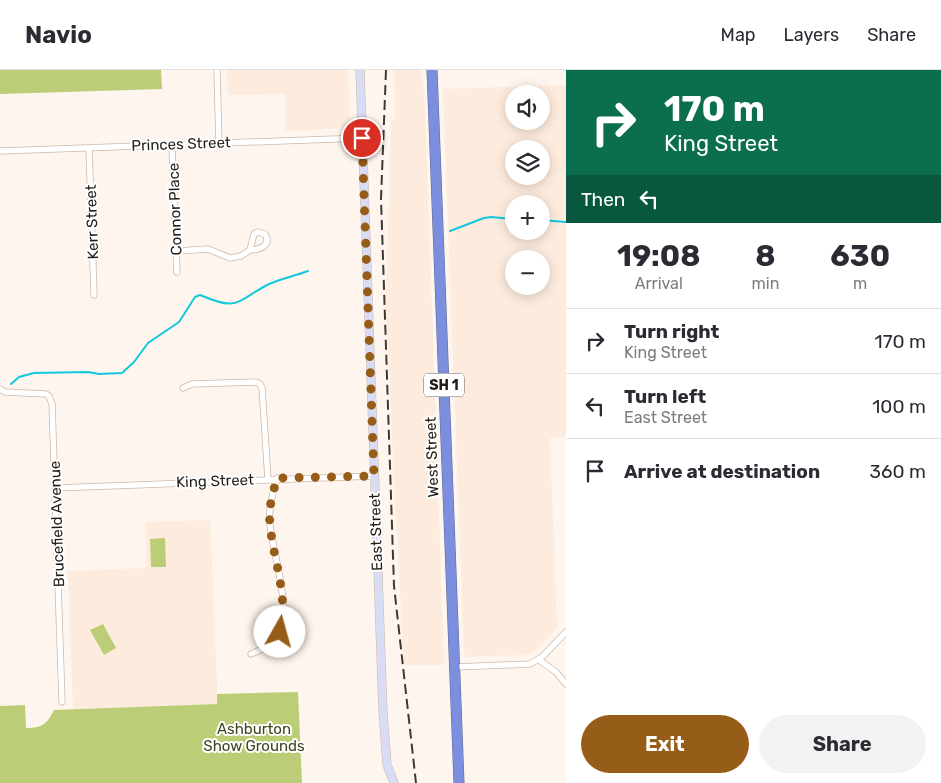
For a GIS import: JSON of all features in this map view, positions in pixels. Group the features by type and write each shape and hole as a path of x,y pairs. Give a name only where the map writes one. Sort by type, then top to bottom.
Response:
{"highway":[{"name":"West Street","path":"432,70 459,783"}],"main road":[{"name":"East Street","path":"360,70 385,741 388,770 394,783"}],"street":[{"path":"217,70 219,143"},
{"name":"Princes Street","path":"0,151 362,138"},
{"name":"Connor Place","path":"172,145 178,272"},
{"name":"Kerr Street","path":"89,148 94,295"},
{"path":"177,251 208,249 230,258 241,256 250,250"},
{"path":"183,388 192,384 256,382 260,384 262,388 268,479"},
{"name":"Brucefield Avenue","path":"0,389 5,392 46,394 49,396 52,404 62,702"},
{"name":"King Street","path":"56,488 277,478 374,476"},
{"path":"251,654 273,641 280,632 282,621 281,591 269,519 270,502 277,478"},
{"path":"455,667 524,665 538,660 566,632"},
{"path":"538,660 556,672 566,684"}],"shaded area":[{"path":"227,70 348,70 350,128 286,131 285,94 228,95"},
{"path":"394,70 421,70 425,104 444,665 404,665 386,305 391,120 395,119"},
{"path":"566,85 566,437 550,438 557,628 533,652 523,655 467,657 464,654 443,89 505,87 505,130 550,130 550,86"},
{"path":"210,520 218,704 73,709 68,571 146,568 146,522"}],"green space":[{"path":"0,70 161,70 162,89 0,94"},
{"path":"165,538 166,567 151,567 150,539"},
{"path":"103,624 116,648 104,655 90,630"},
{"name":"Ashburton Show Grounds","path":"298,692 302,783 0,783 0,706 25,705 26,728 32,728 43,724 49,719 54,710 217,704 217,694"}],"waterway":[{"path":"450,231 484,218 505,218"},
{"path":"550,221 566,222"},
{"path":"11,384 19,377 34,373 122,373 134,362 148,343 179,322 195,297 200,295 222,303 235,303 267,285 308,271"}],"railway":[{"path":"386,70 381,199 394,586 416,783"}],"route":[{"path":"280,632 283,611 269,513 277,478 374,476 362,138"}]}
